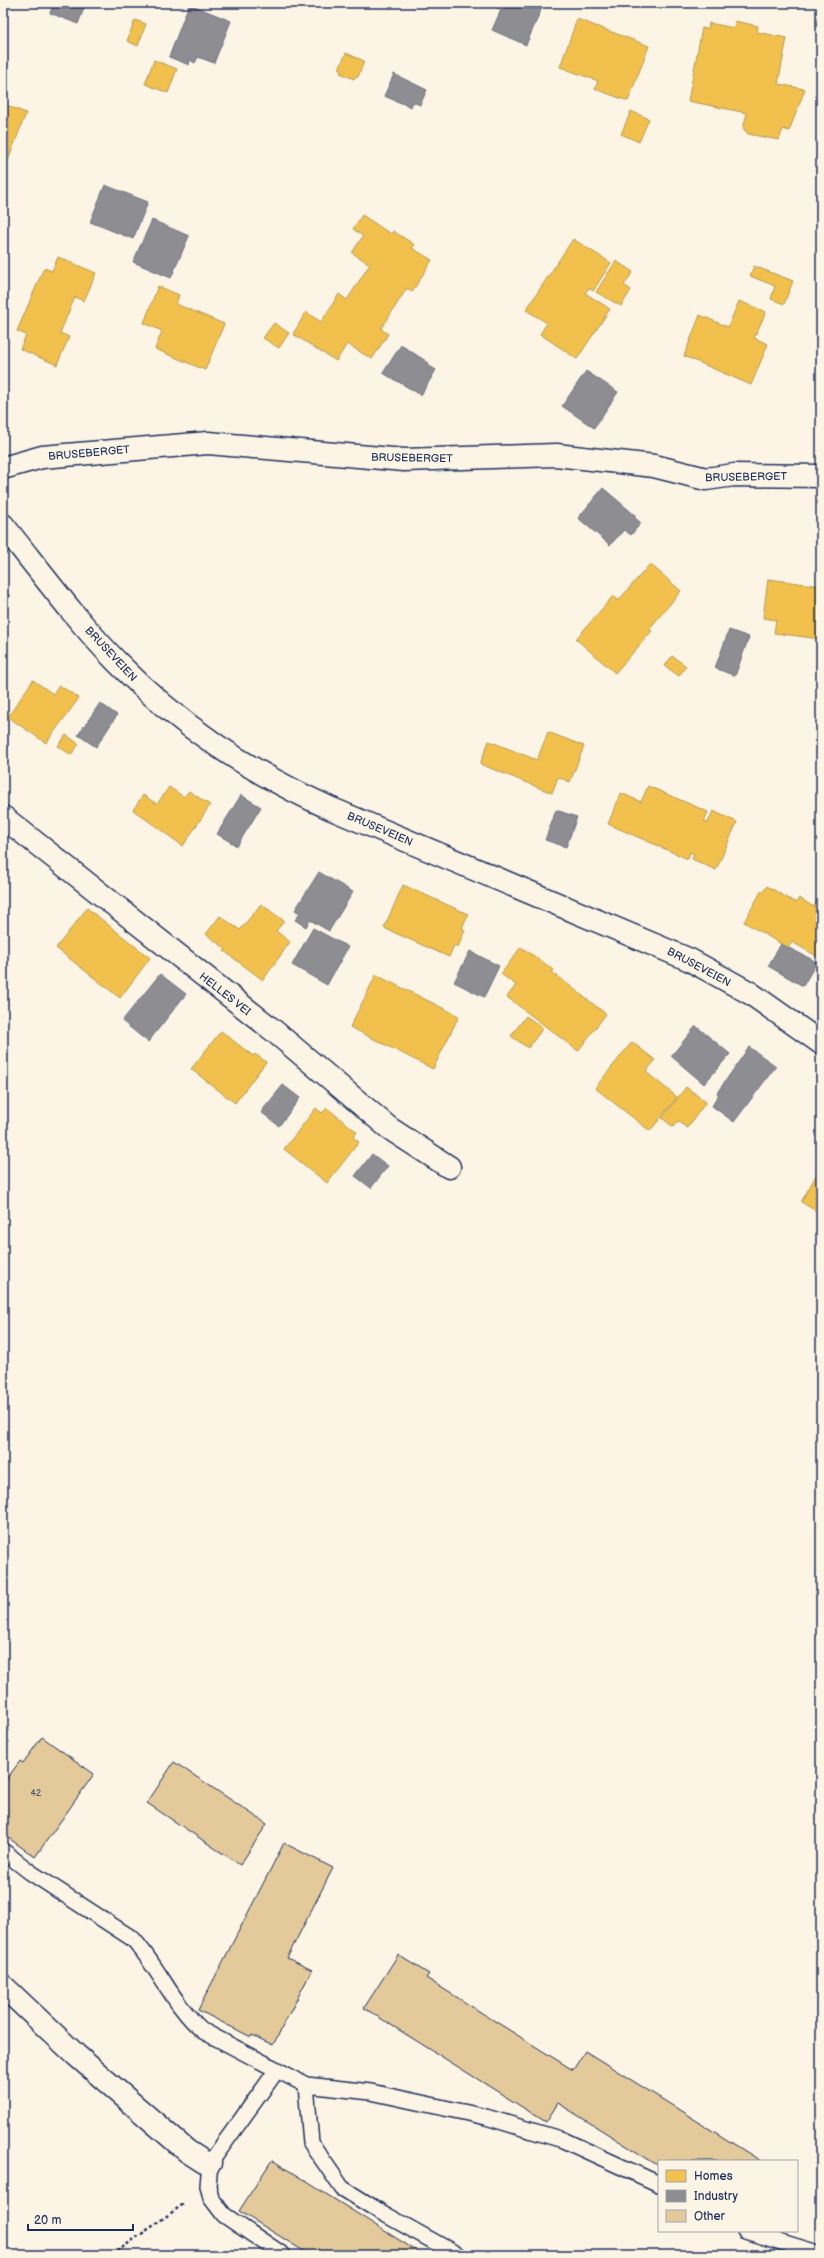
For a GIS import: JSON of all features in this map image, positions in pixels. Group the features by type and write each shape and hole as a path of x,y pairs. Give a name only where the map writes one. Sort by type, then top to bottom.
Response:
{"street":[{"name":"BRUSEBERGET","path":"3,468 42,456 208,443 404,460 556,455 654,466 706,479 734,475 821,476"},
{"name":"BRUSEVEIEN","path":"3,525 115,660 142,686 190,727 248,767 285,788 332,809 690,960 750,994 821,1043"},
{"name":"HELLES VEI","path":"3,817 274,1032 390,1128 449,1168"},
{"path":"3,1986 76,2055 187,2151 204,2162 210,2162"}],"lane":[{"path":"3,1851 30,1872 133,1939 146,1953 190,2020 203,2031 306,2085 372,2092 486,2117 562,2140 658,2184"},
{"path":"277,2070 210,2162 208,2186 212,2198 224,2215 283,2255"},
{"path":"306,2085 311,2143 342,2188 379,2212 458,2255"},
{"path":"748,2232 821,2254"}],"path":[{"path":"112,2255 208,2186"}],"building: Homes":[{"path":"484,3 502,3 499,9"},
{"path":"577,19 649,46 628,101 595,89 598,81 560,67"},
{"path":"135,20 146,24 138,46 127,41"},
{"path":"735,21 758,26 757,32 787,38 778,84 805,89 789,131 783,129 779,140 748,134 743,128 747,113 688,101 702,28 708,29 709,23 734,28"},
{"path":"346,53 364,61 358,77 356,76 354,79 340,73 342,70 339,69"},
{"path":"154,60 177,69 168,93 145,84"},
{"path":"3,104 26,113 6,166 3,165"},
{"path":"631,111 649,119 639,142 621,134"},
{"path":"362,215 391,234 393,231 415,245 412,248 432,260 412,292 407,288 381,329 388,334 372,359 347,344 336,361 293,334 306,312 321,322 339,294 347,300 370,264 352,253 363,236 353,229"},
{"path":"573,239 611,263 593,291 589,288 585,293 610,309 577,359 540,334 547,323 526,310"},
{"path":"58,257 96,273 84,301 75,297 60,333 69,337 57,365 20,349 26,335 17,331 44,268 52,271"},
{"path":"616,261 633,272 624,285 631,290 621,306 596,292"},
{"path":"754,266 793,281 784,304 771,299 775,286 750,276"},
{"path":"158,286 179,295 176,304 224,324 205,370 155,349 162,331 144,323"},
{"path":"739,301 766,312 754,338 768,344 751,385 684,356 700,315 728,327"},
{"path":"274,323 289,333 279,348 263,338"},
{"path":"650,564 681,591 649,629 652,631 615,673 576,639 613,596 618,601"},
{"path":"768,579 821,586 821,639 774,633 776,620 763,618"},
{"path":"672,656 686,666 679,676 665,666"},
{"path":"33,680 53,694 59,685 79,698 46,743 8,717"},
{"path":"548,732 584,746 570,782 558,777 552,793 480,764 489,741 537,760"},
{"path":"66,735 79,744 71,755 58,746"},
{"path":"648,786 708,812 704,821 708,823 713,811 737,822 716,870 692,859 694,854 690,852 688,859 608,824 621,793 641,802"},
{"path":"169,787 184,797 189,791 210,805 183,846 133,810 143,795 157,804"},
{"path":"403,885 468,914 462,928 465,930 458,947 454,945 449,957 384,928"},
{"path":"767,886 796,903 799,898 814,907 817,901 821,903 820,958 792,942 788,948 744,922 762,890 764,891"},
{"path":"261,904 284,921 276,931 290,942 263,980 224,951 226,949 206,934 220,916 240,930"},
{"path":"87,908 150,958 120,998 56,948"},
{"path":"521,947 554,970 552,972 606,1014 578,1051 507,997 516,985 501,974"},
{"path":"376,975 459,1016 433,1069 350,1027"},
{"path":"526,1016 543,1028 528,1048 511,1036"},
{"path":"221,1031 253,1056 255,1054 266,1062 235,1103 191,1069"},
{"path":"632,1042 655,1060 646,1072 677,1097 650,1131 595,1088"},
{"path":"686,1087 706,1102 687,1128 678,1121 673,1127 662,1118"},
{"path":"316,1108 322,1113 327,1108 357,1132 353,1137 359,1142 327,1183 284,1149"},
{"path":"821,1167 821,1214 801,1202"}],"building: Industry":[{"path":"54,3 86,3 78,24 50,13"},
{"path":"504,3 544,3 526,45 492,30"},
{"path":"189,4 231,21 214,63 198,57 195,63 190,60 189,65 169,57"},
{"path":"394,74 427,90 420,105 413,102 411,107 384,96"},
{"path":"105,185 148,202 133,239 90,222"},
{"path":"152,220 189,236 171,278 133,262"},
{"path":"401,345 429,363 428,365 436,370 421,395 383,373"},
{"path":"586,371 618,392 594,428 562,406"},
{"path":"603,488 636,516 634,517 641,523 631,535 624,530 610,545 578,518"},
{"path":"3,591 10,596 3,606"},
{"path":"729,630 749,637 735,676 715,668"},
{"path":"100,703 117,715 96,747 78,735"},
{"path":"241,795 261,807 237,846 217,834"},
{"path":"556,810 577,817 566,847 545,840"},
{"path":"319,872 353,892 329,931 310,920 306,927 295,920 300,913 295,910"},
{"path":"313,928 348,947 327,985 292,965"},
{"path":"781,944 817,962 803,986 768,966"},
{"path":"470,951 499,966 484,997 454,982"},
{"path":"160,974 186,994 148,1042 122,1021"},
{"path":"696,1026 730,1054 704,1084 671,1056"},
{"path":"749,1047 776,1066 734,1122 712,1106 719,1094 717,1093"},
{"path":"283,1085 300,1098 279,1126 261,1112"},
{"path":"372,1154 388,1166 371,1188 355,1176"}],"building: Other":[{"path":"42,1737 94,1774 35,1857 3,1834 3,1784 20,1761 23,1763"},
{"path":"174,1762 267,1824 240,1865 147,1803"},
{"path":"284,1843 333,1868 287,1958 312,1970 273,2045 252,2035 251,2037 198,2010"},
{"path":"398,1955 429,1974 426,1978 573,2070 585,2051 759,2160 658,2160 658,2165 558,2103 546,2122 364,2008"},
{"path":"272,2160 423,2255 310,2255 239,2211"}]}
